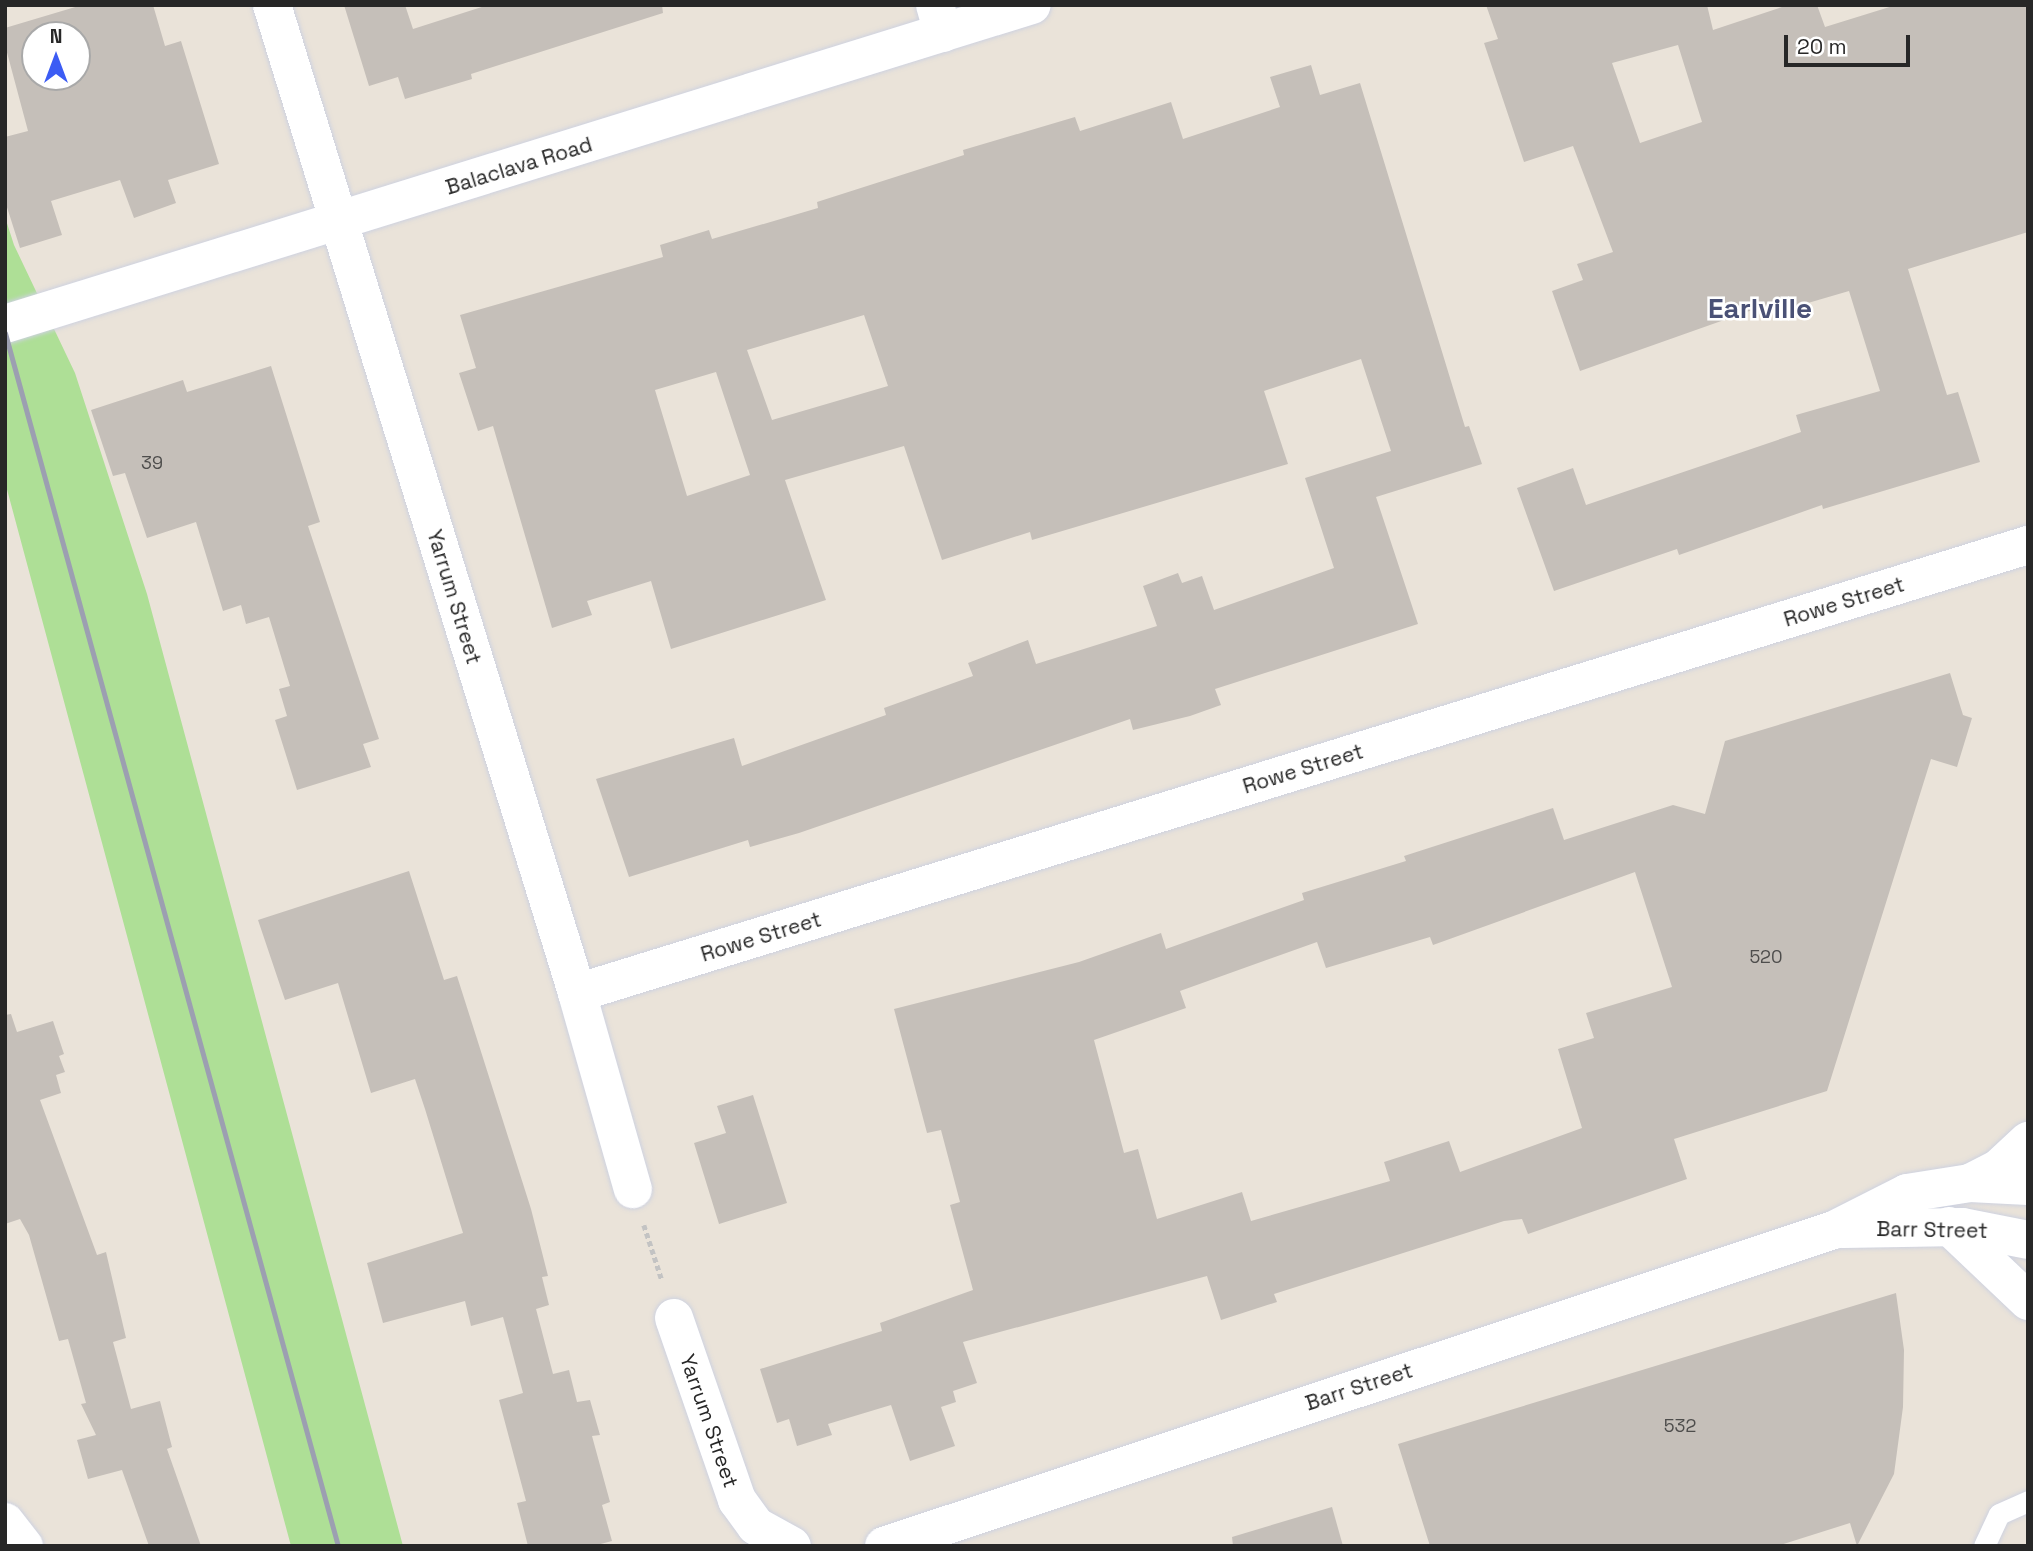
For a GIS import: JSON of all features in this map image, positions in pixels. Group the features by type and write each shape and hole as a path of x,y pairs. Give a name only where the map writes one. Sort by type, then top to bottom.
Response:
{"street":[{"name":"Yarrum Street","path":"272,5 577,993 633,1189"},
{"name":"Balaclava Road","path":"5,324 337,222 939,19 1032,5"},
{"name":"Rowe Street","path":"577,993 2028,545"},
{"path":"1970,1183 1999,1168 2028,1141"},
{"name":"Barr Street","path":"884,1546 1834,1230 1907,1193 1970,1183 2028,1186"},
{"path":"1949,1226 2028,1301"},
{"name":"Barr Street","path":"1834,1230 1949,1226 2028,1240"},
{"name":"Yarrum Street","path":"674,1318 737,1500 756,1526 788,1545"},
{"path":"5,1522 23,1546"}],"lane":[{"path":"1984,1546 1999,1514 2028,1502"}],"path":[{"path":"633,1189 674,1318"}],"green space":[{"path":"5,217 14,245 75,373 147,594 403,1546 291,1546 5,482"}],"building":[{"path":"82,5 153,5 165,46 181,41 219,164 168,180 176,203 134,218 120,180 51,201 62,235 20,248 5,201 5,137 28,131 5,45 5,28 21,23 21,91 91,91 91,21 28,21"},
{"path":"344,5 405,5 413,29 488,5 662,5 663,13 471,74 472,79 405,99 398,77 369,86"},
{"path":"1486,5 1707,5 1713,30 1788,5 1817,5 1825,27 1896,5 2028,5 2028,232 1908,269 1947,395 1958,392 1980,462 1823,509 1822,505 1679,555 1677,549 1554,591 1517,488 1573,468 1586,505 1801,432 1796,415 1880,391 1849,291 1760,317 1758,308 1580,371 1552,291 1583,280 1577,264 1613,252 1573,146 1524,162 1484,43 1498,39","holes":["1678,45 1702,122 1640,143 1612,63"]},
{"path":"1311,65 1320,95 1360,83 1465,427 1469,426 1482,464 1376,497 1418,624 1215,689 1221,705 1190,716 1133,730 1130,719 799,833 750,847 748,840 629,877 596,779 734,738 742,766 886,715 884,708 973,676 968,663 1028,640 1036,664 1157,626 1143,586 1178,573 1182,583 1202,576 1214,610 1334,568 1305,478 1391,451 1361,359 1264,391 1288,464 1032,540 1030,532 942,560 904,446 785,480 826,600 671,649 651,581 587,601 592,615 552,628 493,426 478,431 459,373 476,368 460,315 663,257 660,245 709,230 712,239 818,208 817,202 964,155 963,150 1075,117 1080,131 1171,102 1183,139 1280,107 1270,77","holes":["864,315 888,386 772,420 747,350","716,372 750,475 687,496 655,390"]},
{"path":"271,366 320,522 308,526 379,739 363,744 371,767 297,790 275,720 287,716 279,689 290,686 269,617 246,624 241,605 223,611 196,522 147,538 125,473 113,476 91,410 183,380 187,392"},
{"path":"1950,673 1963,715 1972,718 1957,767 1931,759 1827,1091 1674,1139 1687,1179 1528,1234 1522,1219 1504,1221 1274,1294 1277,1302 1221,1320 1207,1276 963,1342 977,1383 953,1391 956,1402 941,1407 955,1446 910,1461 891,1405 828,1424 832,1435 797,1446 789,1419 777,1423 760,1369 882,1331 880,1323 973,1290 950,1205 960,1202 941,1130 927,1133 894,1009 1079,962 1161,933 1166,949 1304,900 1302,893 1406,861 1404,856 1553,808 1564,840 1673,805 1705,814 1725,741","holes":["1635,872 1672,987 1586,1013 1594,1038 1558,1049 1582,1128 1460,1172 1449,1141 1384,1162 1390,1181 1251,1221 1242,1192 1157,1219 1138,1149 1124,1153 1094,1040 1186,1008 1180,991 1317,942 1326,968 1430,937 1433,945"]},
{"path":"409,871 444,980 457,976 531,1209 548,1276 542,1277 549,1305 536,1309 553,1374 569,1370 577,1402 590,1400 600,1435 592,1436 610,1502 602,1505 612,1541 593,1546 528,1546 517,1503 526,1501 499,1400 523,1393 503,1317 471,1326 465,1301 383,1323 367,1263 463,1233 425,1109 415,1079 371,1093 338,983 285,1000 258,920"},
{"path":"11,1014 17,1032 53,1021 64,1054 59,1056 65,1072 56,1075 61,1093 40,1100 97,1255 106,1252 126,1338 113,1342 131,1409 160,1401 172,1447 167,1449 201,1546 149,1546 122,1470 88,1479 77,1440 96,1435 81,1404 86,1403 68,1339 59,1341 29,1235 20,1219 5,1224 5,1015"},
{"path":"753,1095 787,1203 719,1224 694,1143 726,1133 717,1106"},
{"path":"1896,1293 1904,1350 1903,1407 1894,1474 1857,1546 1850,1523 1777,1546 1430,1546 1398,1444"},
{"path":"1332,1507 1343,1546 1233,1546 1232,1537"}],"railway":[{"path":"5,333 338,1546"}],"district":[{"name":"Earlville","path":"1760,308"}]}
